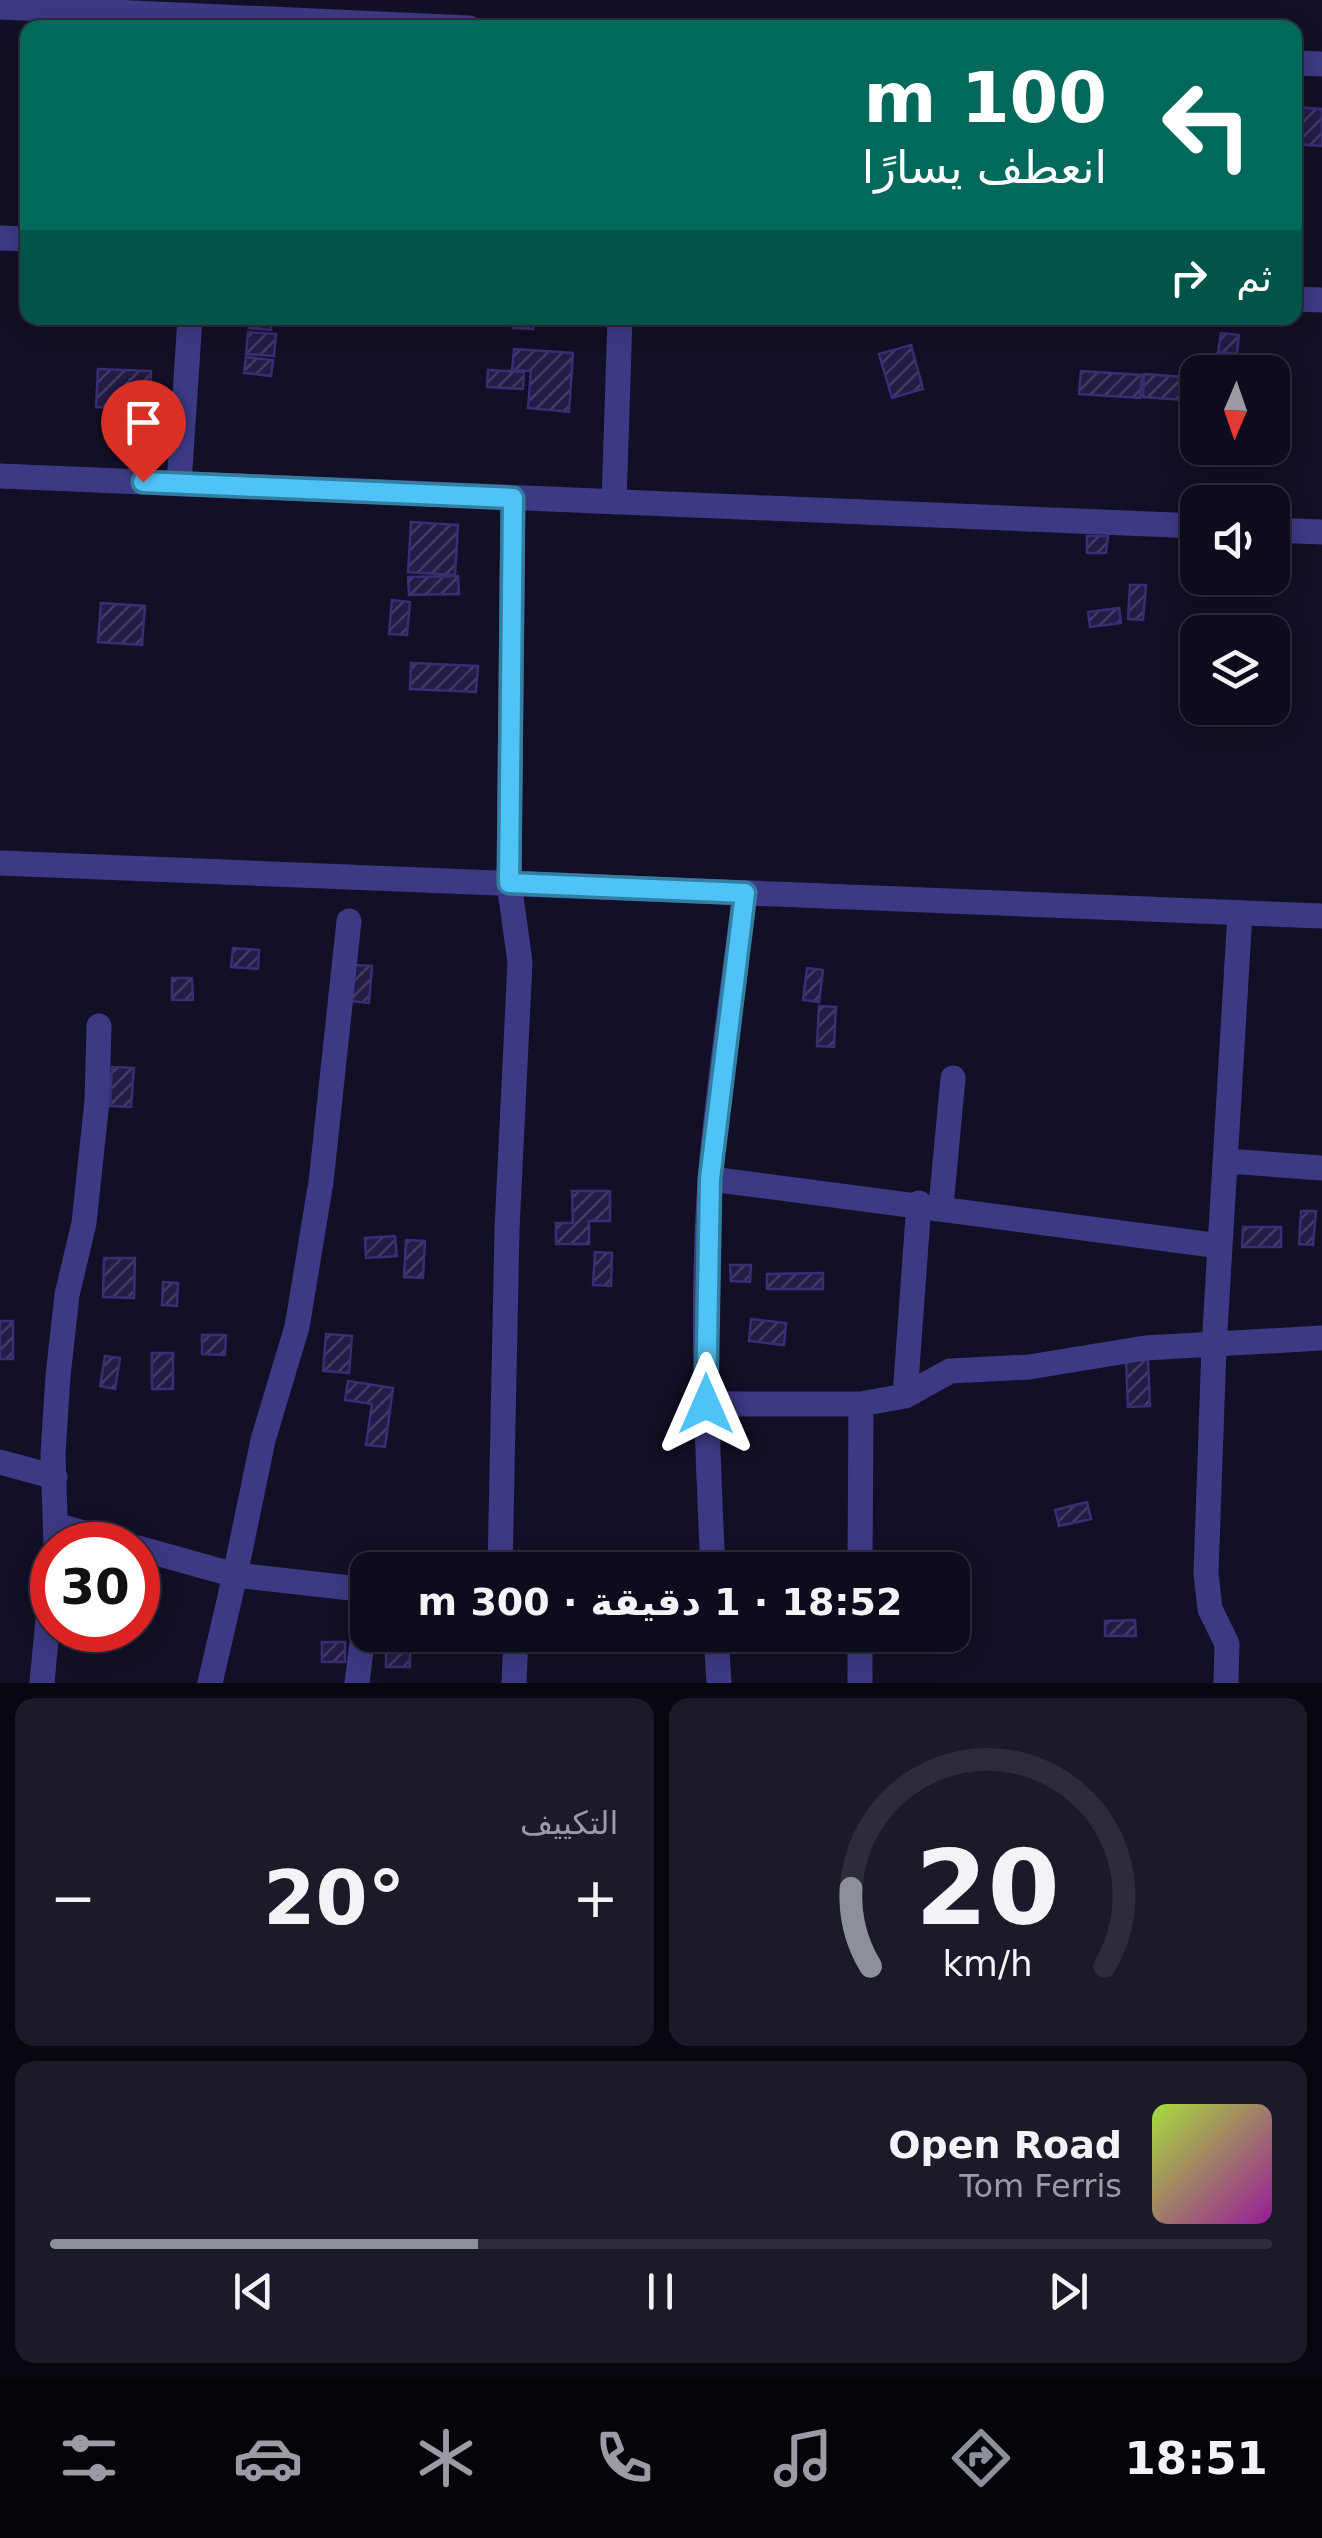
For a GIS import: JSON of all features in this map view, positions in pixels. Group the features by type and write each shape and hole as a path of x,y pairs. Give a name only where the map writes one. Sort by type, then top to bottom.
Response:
{"street":[{"path":"0,7 290,20"},
{"path":"179,484 190,325"},
{"path":"614,502 620,325"},
{"path":"0,476 1180,525"},
{"path":"500,1552 506,1248 520,962 509,883 513,498"},
{"path":"1290,531 1322,532"},
{"path":"0,863 1322,916"},
{"path":"712,1552 706,1404 710,1179 745,893"},
{"path":"1226,1683 1227,1644 1210,1609 1206,1572 1214,1346 1240,912"},
{"path":"210,1683 263,1440 297,1327 321,1182 349,922"},
{"path":"57,1522 54,1478 58,1376 67,1296 84,1223 97,1101 99,1026"},
{"path":"904,1396 930,1205 953,1078"},
{"path":"1227,1161 1322,1168"},
{"path":"710,1179 1220,1246"},
{"path":"706,1404 861,1404 904,1396 950,1371 1029,1367 1145,1348 1322,1338"},
{"path":"860,1552 861,1404"},
{"path":"0,1462 54,1478"},
{"path":"160,1554 235,1575 350,1590"},
{"path":"42,1683 45,1652"},
{"path":"357,1683 361,1652"},
{"path":"514,1683 515,1652"},
{"path":"717,1652 719,1683"},
{"path":"860,1652 860,1683"}],"building":[{"path":"1302,108 1322,109 1322,146 1302,145"},
{"path":"249,325 271,325 271,330"},
{"path":"513,325 533,325 533,329"},
{"path":"248,332 276,334 274,356 246,354"},
{"path":"1221,333 1239,335 1237,354 1218,352"},
{"path":"911,345 923,389 892,398 879,354"},
{"path":"514,349 573,353 569,412 528,408 531,371 512,370"},
{"path":"246,357 273,360 271,376 244,373"},
{"path":"98,369 151,371 149,410 96,407"},
{"path":"488,370 524,372 523,389 487,387"},
{"path":"1081,371 1142,375 1140,398 1079,394"},
{"path":"1144,374 1180,377 1180,400 1143,397"},
{"path":"411,522 458,525 455,575 408,572"},
{"path":"1087,536 1108,536 1106,553 1087,553"},
{"path":"458,576 459,594 409,595 408,577"},
{"path":"1130,585 1146,585 1143,620 1128,619"},
{"path":"392,600 410,602 407,635 389,634"},
{"path":"101,603 145,606 142,645 98,642"},
{"path":"1119,608 1121,623 1090,627 1088,612"},
{"path":"411,663 478,666 476,692 410,689"},
{"path":"233,948 259,950 258,969 231,967"},
{"path":"354,965 372,966 369,1003 351,1001"},
{"path":"807,968 823,970 819,1002 803,1000"},
{"path":"172,978 192,978 193,1000 172,1000"},
{"path":"819,1006 836,1007 834,1047 817,1046"},
{"path":"112,1067 134,1068 131,1107 110,1106"},
{"path":"572,1191 610,1191 610,1221 589,1221 589,1244 556,1244 556,1223 573,1223"},
{"path":"1301,1211 1316,1211 1313,1245 1299,1244"},
{"path":"1243,1227 1281,1227 1281,1247 1242,1247"},
{"path":"395,1236 397,1256 366,1258 365,1238"},
{"path":"406,1240 425,1241 423,1278 404,1277"},
{"path":"595,1252 612,1253 611,1286 593,1285"},
{"path":"104,1258 135,1258 134,1298 103,1297"},
{"path":"730,1265 751,1265 750,1282 731,1281"},
{"path":"823,1273 823,1289 767,1289 767,1274"},
{"path":"163,1282 178,1283 177,1306 162,1305"},
{"path":"751,1319 786,1323 784,1345 749,1341"},
{"path":"0,1321 13,1321 13,1359 0,1359"},
{"path":"326,1334 352,1336 349,1373 323,1371"},
{"path":"202,1335 226,1335 225,1355 202,1354"},
{"path":"152,1353 173,1353 173,1389 152,1389"},
{"path":"105,1356 120,1358 115,1389 100,1386"},
{"path":"1126,1359 1148,1359 1150,1406 1128,1407"},
{"path":"348,1381 393,1388 385,1447 366,1445 372,1404 345,1400"},
{"path":"1087,1502 1091,1519 1059,1526 1055,1510"},
{"path":"1135,1620 1136,1636 1105,1636 1105,1621"},
{"path":"322,1642 345,1642 345,1662 322,1662"},
{"path":"386,1652 410,1652 410,1667 386,1667"}],"route":[{"path":"143,482 513,498 509,883 745,893 710,1179 706,1404"}]}
